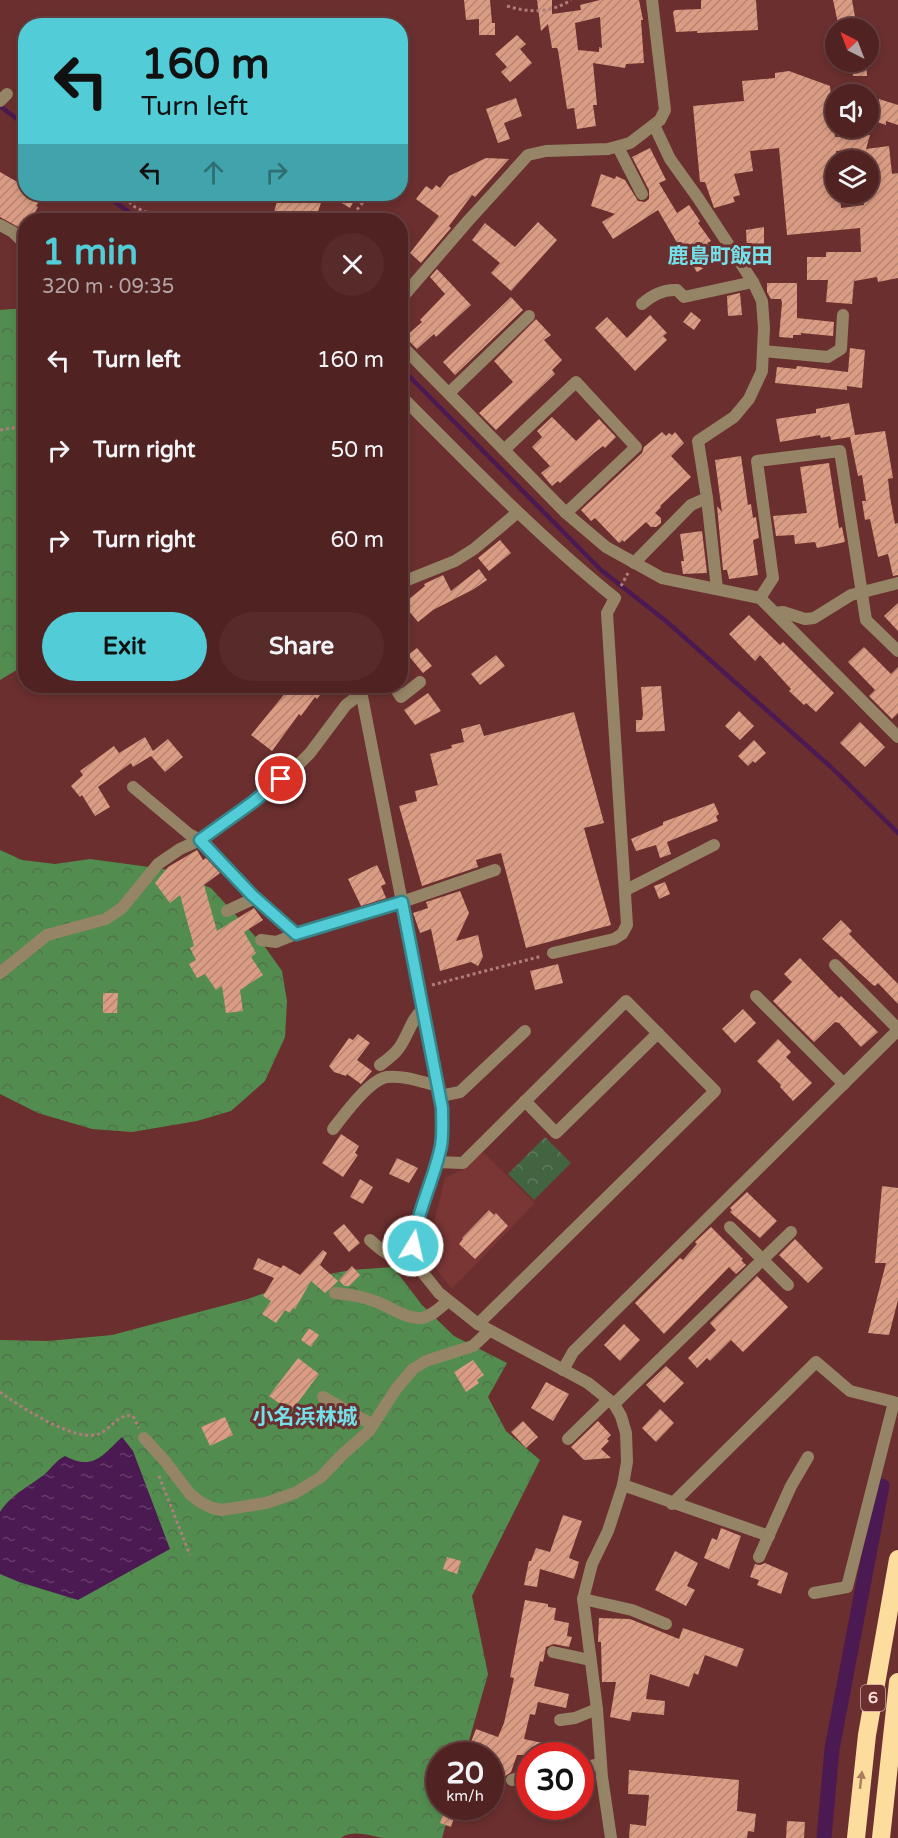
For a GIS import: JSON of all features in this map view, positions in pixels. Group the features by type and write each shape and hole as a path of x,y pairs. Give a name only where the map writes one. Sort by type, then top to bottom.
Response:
{"highway":[{"name":"6","path":"856,1838 867,1735 898,1559"},
{"name":"6","path":"881,1838 898,1682"}],"street":[{"path":"408,291 468,220 528,155 546,151 618,147 630,143 660,120 665,110 652,0"},
{"path":"654,125 670,159 753,282 762,301 764,328 762,371 749,399 734,417 698,441 717,589"},
{"path":"618,147 642,194"},
{"path":"0,225 13,232 18,238"},
{"path":"642,304 649,297 667,289 676,290 684,297 753,282"},
{"path":"763,351 828,357 841,349 843,315"},
{"path":"449,393 529,316"},
{"path":"408,352 566,513 606,547 662,578 760,598 898,737"},
{"path":"504,450 576,382 636,447 566,513"},
{"path":"408,403 517,513 576,567 615,598 607,613 627,925 614,939 553,953"},
{"path":"760,598 773,578 757,462 840,451 866,620 898,651"},
{"path":"634,563 691,505 707,498"},
{"path":"408,580 454,561 474,549 517,513"},
{"path":"775,613 783,612 805,619 814,618 843,599 898,584"},
{"path":"408,691 420,682"},
{"path":"0,973 47,935 61,930 88,926 106,919 122,908 158,864 180,849 200,840 295,768 310,753 357,693"},
{"path":"362,693 442,1108 442,1142 417,1220 413,1246 415,1257 423,1275 448,1301 478,1324 588,1383 611,1402 621,1416 626,1433 627,1461 623,1485 608,1531 592,1563 583,1599 611,1838"},
{"path":"133,787 189,834 200,840 255,898 296,934"},
{"path":"626,890 714,845"},
{"path":"261,940 276,942 495,870"},
{"path":"227,911 255,898"},
{"path":"563,1370 573,1352 898,1030 835,965"},
{"path":"756,996 844,1084"},
{"path":"437,1162 463,1163 626,1001 715,1091 478,1324"},
{"path":"380,1065 400,1047 417,1014 423,1009"},
{"path":"333,1129 355,1101 384,1077 399,1077 439,1091 460,1092 525,1031"},
{"path":"525,1101 556,1133 658,1033"},
{"path":"730,1227 788,1285"},
{"path":"568,1439 611,1402 791,1232"},
{"path":"370,1240 393,1257 415,1257"},
{"path":"335,1293 376,1301 412,1317 421,1318 434,1313 448,1301"},
{"path":"144,1438 190,1494 206,1505 222,1510 266,1503 295,1493 321,1477 373,1425 396,1389 413,1369 426,1361 473,1346 489,1330"},
{"path":"672,1504 816,1362 850,1391 894,1402 847,1587 814,1593"},
{"path":"324,1397 373,1425"},
{"path":"759,1557 791,1486 808,1457"},
{"path":"623,1485 769,1536"},
{"path":"583,1599 632,1610 666,1624"},
{"path":"554,1652 590,1660"},
{"path":"560,1720 575,1718 597,1709"},
{"path":"594,1765 602,1764"},
{"path":"512,1780 516,1778"}],"path":[{"path":"507,6 536,12 561,6 571,0"},
{"path":"128,201 147,213"},
{"path":"355,213 365,201"},
{"path":"0,430 18,427"},
{"path":"615,598 634,563"},
{"path":"419,989 553,953"},
{"path":"0,1392 61,1428 81,1436 89,1437 100,1434 121,1417 133,1416 144,1438"},
{"path":"156,1470 190,1555"}],"shaded area":[{"path":"483,1152 535,1203 452,1289 436,1269 431,1235 445,1178 464,1169"}],"green space":[{"path":"18,309 18,669 0,680 0,310"},
{"path":"0,850 22,860 55,864 90,859 164,869 211,888 265,947 282,971 287,1001 285,1037 265,1081 231,1111 197,1121 132,1132 92,1129 38,1113 0,1094"},
{"path":"545,1137 571,1163 534,1200 508,1174"},
{"path":"393,1267 422,1305 454,1336 507,1363 488,1397 506,1431 540,1460 472,1596 488,1674 469,1742 426,1742 426,1820 447,1820 442,1838 383,1838 351,1834 341,1838 0,1838 0,1340 48,1341 112,1335 248,1299 303,1279 351,1270"}],"water":[{"path":"122,1437 133,1451 170,1549 78,1600 0,1574 0,1512 5,1505 65,1456 90,1462 103,1455"}],"building":[{"path":"464,0 490,0 495,35 479,35 479,19 466,20"},
{"path":"537,0 552,0 552,14 581,10 580,5 600,0 639,0 643,20 641,20 644,63 626,64 625,68 593,63 597,105 593,105 596,126 577,129 574,108 567,109 558,50 552,48 548,24 541,31","holes":["600,17 602,48 599,47 599,52 578,50 575,23"]},
{"path":"701,0 756,0 758,30 676,32 673,12 701,9"},
{"path":"833,0 852,0 855,18 837,18"},
{"path":"517,35 526,44 520,49 532,63 510,82 501,72 507,67 495,54"},
{"path":"789,71 825,84 825,138 869,138 866,149 889,146 892,174 898,173 898,278 878,282 877,277 854,281 852,304 826,302 828,280 807,280 807,257 826,257 826,252 861,252 860,228 787,235 779,148 750,151 753,171 734,174 740,195 733,197 735,202 714,208 705,182 700,182 693,106 744,101 742,81 775,78 775,73"},
{"path":"853,72 867,72 867,76 853,76"},
{"path":"516,98 522,116 504,123 510,139 498,143 486,109"},
{"path":"879,99 898,105 898,125 886,121 886,125 879,123"},
{"path":"650,148 666,180 659,183 677,213 689,205 711,241 707,243 719,259 697,272 658,210 613,239 602,222 615,214 591,206 601,174 625,180 638,201 645,202 649,199 649,190 632,157"},
{"path":"486,158 509,159 475,197 472,195 449,226 451,228 421,263 410,253 439,216 416,199 426,186 432,190 436,185 440,188 449,176"},
{"path":"0,172 18,182 18,201 39,201 34,213 18,213 18,227 0,217"},
{"path":"277,201 322,201 317,213 274,213"},
{"path":"338,201 354,201 350,208"},
{"path":"538,222 557,240 511,291 491,273 500,263 472,240 485,223 515,247"},
{"path":"764,227 764,248 747,250 746,230"},
{"path":"437,269 471,305 436,337 434,334 417,349 408,340 408,334 422,322 420,320 445,294 430,277"},
{"path":"767,283 797,283 797,318 834,322 833,336 801,333 801,335 793,335 793,338 779,337 782,303 781,299 771,299 767,292"},
{"path":"740,293 742,315 728,316 727,296"},
{"path":"511,297 523,310 455,375 443,362"},
{"path":"691,312 701,320 694,330 683,322"},
{"path":"650,315 667,333 663,336 667,340 635,371 595,328 607,317 627,338"},
{"path":"536,319 551,335 544,340 562,360 552,370 555,374 496,430 479,413 513,382 494,361"},
{"path":"850,348 865,350 862,388 847,386 847,390 775,383 777,367 796,369 797,366 848,372"},
{"path":"849,403 855,435 885,431 893,478 888,479 890,497 895,524 898,523 898,575 893,576 888,554 878,557 870,519 865,520 862,501 866,501 862,475 858,476 850,437 831,440 830,436 821,438 820,435 780,442 776,419 816,413 816,409"},
{"path":"552,417 576,441 599,419 616,437 560,483 558,481 552,486 541,473 550,466 532,447 542,437 537,431"},
{"path":"662,432 666,436 675,432 684,443 671,456 691,477 655,513 661,518 661,523 656,527 651,527 646,522 624,542 623,540 619,543 595,518 591,521 581,510"},
{"path":"741,456 748,505 751,504 753,518 756,517 759,538 753,540 758,575 729,579 727,570 723,570 717,506 722,512 715,460"},
{"path":"829,463 839,528 842,527 845,542 817,548 815,542 795,544 794,535 776,536 773,516 807,513 800,467"},
{"path":"702,531 707,573 683,574 681,561 684,561 680,534"},
{"path":"500,540 511,553 489,571 478,558"},
{"path":"479,569 487,580 433,610 418,622 408,610 408,600 425,586 424,584 443,575 451,591"},
{"path":"898,603 898,631 884,616"},
{"path":"749,615 780,645 783,642 834,693 816,712 806,703 804,705 789,691 791,689 760,655 755,661 729,634"},
{"path":"864,647 891,674 898,667 898,713 892,719 869,696 875,690 848,662"},
{"path":"417,648 432,666 423,673 408,655"},
{"path":"496,655 505,666 480,685 471,674"},
{"path":"661,686 665,731 636,732 636,720 642,720 643,714 641,687"},
{"path":"285,693 322,693 317,699 315,697 301,716 299,714 272,751 251,735"},
{"path":"428,693 441,711 415,725 404,710"},
{"path":"739,711 754,726 740,740 725,726"},
{"path":"574,712 604,823 584,828 611,925 526,948 501,853 476,860 478,867 422,886 399,806 417,801 415,791 438,785 430,754 464,742 461,729 480,724 484,736"},
{"path":"860,722 885,747 865,767 840,743"},
{"path":"145,737 153,751 168,739 183,757 165,772 151,756 133,767 131,763 98,787 110,807 95,816 82,795 80,797 71,786 83,775 80,771 114,746 119,753"},
{"path":"754,740 766,753 748,766 738,756"},
{"path":"714,803 719,814 716,816 718,821 667,842 671,854 660,858 656,845 636,851 631,839 663,825 663,822"},
{"path":"197,850 203,860 206,858 220,873 204,885 217,931 254,908 263,920 244,932 256,953 251,957 263,975 240,990 243,1011 226,1013 222,986 216,990 205,974 197,978 189,964 196,960 190,948 194,946 180,895 170,903 155,883 168,867"},
{"path":"377,865 386,884 381,886 386,898 361,906 348,879"},
{"path":"665,882 670,894 659,899 654,886"},
{"path":"460,891 469,913 456,941 478,935 483,957 478,966 471,962 440,971 431,929 420,933 413,913 428,908 426,902"},
{"path":"841,920 852,931 849,934 898,984 898,1004 878,983 873,985 822,939"},
{"path":"800,958 839,998 841,996 878,1032 861,1047 839,1023 835,1022 814,1042 773,1001 792,982 784,974"},
{"path":"558,964 563,983 535,990 530,971"},
{"path":"103,993 118,993 117,1013 103,1013"},
{"path":"743,1009 756,1023 735,1043 722,1029"},
{"path":"358,1034 370,1043 357,1060 372,1071 361,1084 347,1074 346,1076 334,1072 329,1066 349,1038 353,1040"},
{"path":"778,1039 791,1052 786,1057 812,1083 793,1101 757,1061"},
{"path":"341,1134 359,1146 355,1153 358,1155 343,1177 322,1163"},
{"path":"397,1158 418,1168 409,1183 389,1174"},
{"path":"360,1179 373,1187 363,1204 350,1197"},
{"path":"882,1186 898,1188 898,1300 889,1335 868,1333 886,1263 875,1263"},
{"path":"747,1192 777,1221 760,1238 730,1212 732,1210 730,1208"},
{"path":"489,1210 494,1215 496,1213 508,1226 475,1259 459,1244"},
{"path":"344,1224 360,1243 349,1252 333,1233"},
{"path":"711,1227 743,1259 741,1260 746,1265 736,1274 729,1267 664,1334 635,1303 680,1258 683,1260 697,1244 695,1242"},
{"path":"795,1239 823,1268 808,1283 779,1255"},
{"path":"323,1250 327,1253 320,1265 338,1281 325,1293 311,1281 295,1309 293,1308 290,1313 285,1310 276,1323 262,1314 271,1301 263,1296 274,1278 253,1269 258,1258 281,1268 283,1265 300,1275"},
{"path":"352,1266 360,1275 349,1286 344,1286 339,1280"},
{"path":"757,1276 788,1307 743,1352 731,1340 710,1361 707,1358 697,1368 688,1358 716,1330 710,1323"},
{"path":"624,1324 640,1340 620,1361 604,1345"},
{"path":"309,1328 319,1335 311,1347 301,1340"},
{"path":"298,1358 319,1374 293,1409 286,1403 283,1406 269,1396"},
{"path":"473,1360 484,1375 477,1380 479,1383 466,1392 454,1372"},
{"path":"666,1366 684,1383 664,1403 646,1385"},
{"path":"546,1382 569,1394 553,1421 531,1408"},
{"path":"660,1409 674,1423 656,1442 642,1428"},
{"path":"225,1417 233,1435 210,1446 201,1427"},
{"path":"523,1421 538,1437 526,1448 511,1432"},
{"path":"598,1421 611,1435 607,1439 609,1441 601,1449 611,1458 584,1460 571,1447"},
{"path":"563,1515 582,1521 569,1558 579,1562 574,1579 540,1569 537,1587 524,1585 529,1561 536,1548 550,1552"},
{"path":"721,1528 741,1536 729,1569 704,1558 712,1538 717,1540"},
{"path":"675,1551 698,1563 687,1586 695,1590 686,1606 655,1590"},
{"path":"447,1557 461,1561 457,1574 443,1569"},
{"path":"765,1563 788,1573 781,1594 757,1585 759,1580 750,1577 755,1564"},
{"path":"525,1600 548,1604 548,1607 556,1608 554,1620 569,1623 567,1636 572,1637 569,1647 554,1644 546,1647 534,1686 569,1694 566,1708 538,1702 535,1715 530,1714 524,1739 538,1742 516,1742 516,1758 511,1772 504,1777 504,1742 471,1742 476,1729 498,1737 504,1723 514,1678 510,1677"},
{"path":"599,1618 630,1619 679,1639 683,1628 744,1649 737,1667 705,1655 698,1675 694,1673 689,1687 650,1674 646,1699 665,1701 664,1715 632,1712 630,1721 610,1717 616,1682 602,1682 601,1642 598,1642"},
{"path":"629,1770 739,1780 737,1811 756,1814 754,1832 748,1831 747,1838 629,1838 630,1824 646,1826 649,1795 628,1794"},
{"path":"441,1820 453,1820 451,1827 440,1823"},
{"path":"787,1821 805,1822 804,1838 786,1838"}],"waterway":[{"path":"0,106 18,120"},
{"path":"114,201 130,213"},
{"path":"408,375 601,570 666,621 831,767 898,833"},
{"path":"824,1838 832,1749 882,1486"}],"district":[{"name":"鹿島町飯田","path":"720,256"},
{"name":"小名浜林城","path":"305,1417"}],"route":[{"path":"281,779 200,840 252,895 296,934 402,902 442,1108 442,1142 417,1220 413,1246"}]}
